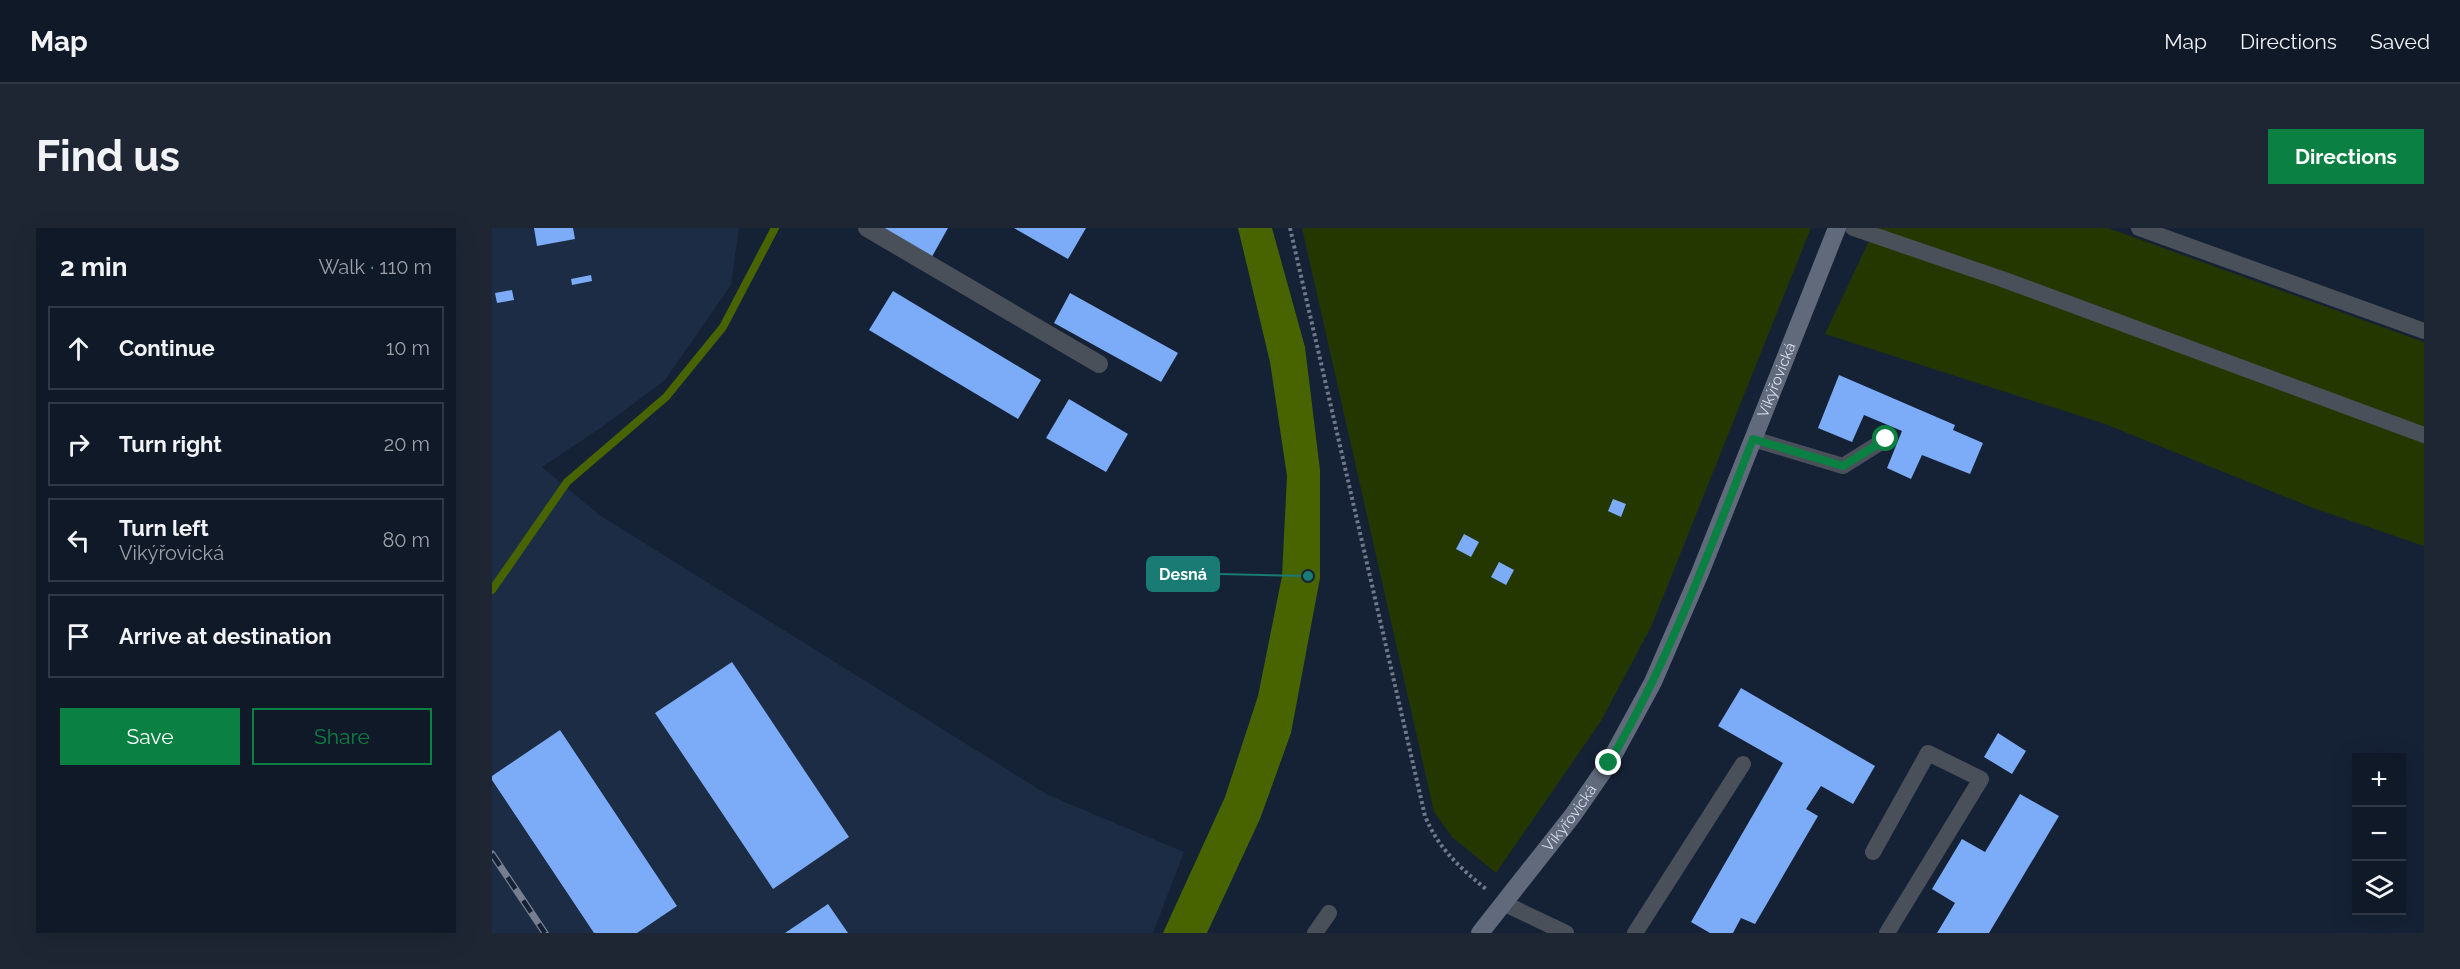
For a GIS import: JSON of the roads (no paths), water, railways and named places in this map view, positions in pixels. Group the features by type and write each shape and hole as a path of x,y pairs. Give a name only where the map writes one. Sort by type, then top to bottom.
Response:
{"street":[{"path":"867,228 1099,364"},
{"name":"Vikýřovická","path":"1480,933 1573,815 1631,725 1669,648 1837,228"}],"lane":[{"path":"1853,228 1887,234 2002,279 2424,435"},
{"path":"2139,228 2424,331"},
{"path":"1753,439 1843,466 1886,439"},
{"path":"1873,852 1928,753 1981,779 1887,933"},
{"path":"1635,933 1743,765"},
{"path":"1503,903 1566,933"},
{"path":"1315,933 1329,913"}],"waterway":[{"path":"492,590 567,482 666,397 723,327 775,228"}],"railway":[{"path":"492,854 545,933"}],"place":[{"name":"Desná","path":"1308,576"}]}
